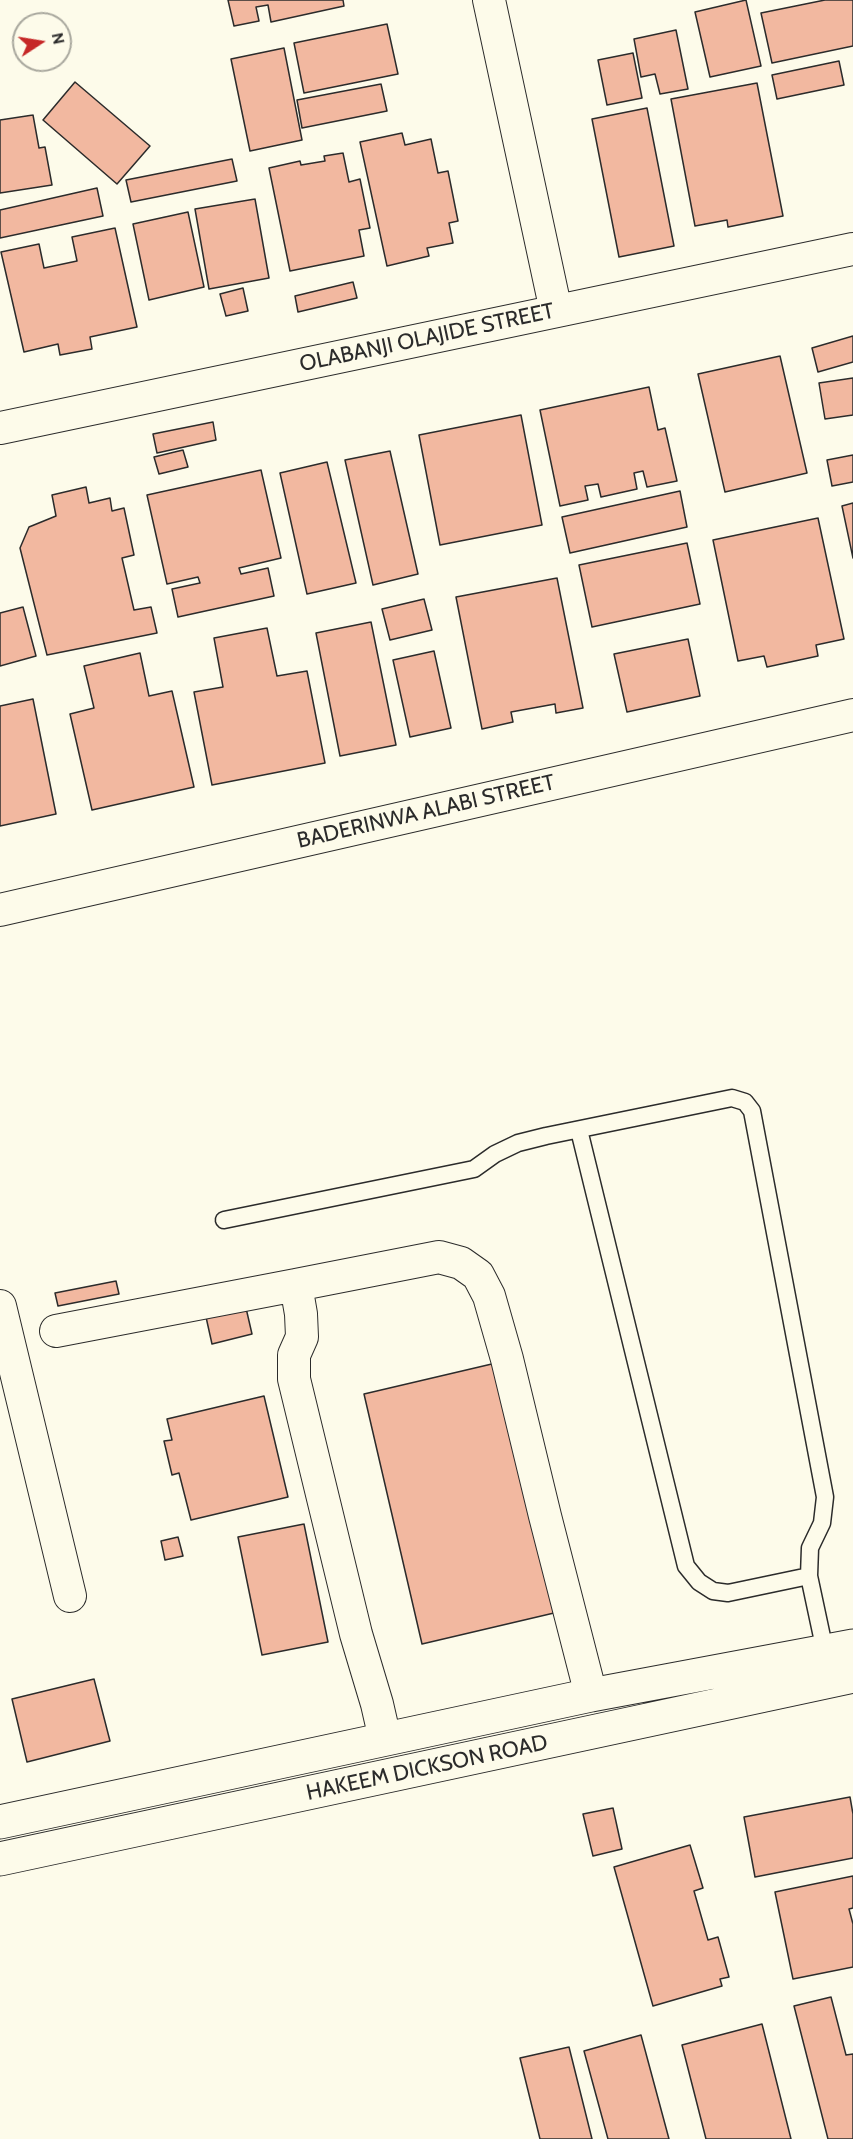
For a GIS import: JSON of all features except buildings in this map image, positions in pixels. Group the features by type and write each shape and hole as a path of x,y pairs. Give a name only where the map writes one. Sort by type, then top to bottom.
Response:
{"main road":[{"name":"HAKEEM DICKSON ROAD","path":"0,1822 591,1695 839,1648"},
{"name":"HAKEEM DICKSON ROAD","path":"0,1859 853,1676"}],"street":[{"path":"489,0 556,311"},
{"name":"OLABANJI OLAJIDE STREET","path":"0,428 853,249"},
{"name":"BADERINWA ALABI STREET","path":"0,910 853,715"},
{"path":"56,1331 439,1257 461,1263 478,1275 489,1296 507,1359 591,1695"},
{"path":"296,1285 302,1337 294,1355 294,1378 356,1634 385,1739"},
{"path":"0,1306 70,1596"}],"lane":[{"path":"224,1220 474,1169 495,1154 518,1143 732,1098 745,1102 752,1112 825,1497 822,1523 810,1548 809,1575 839,1648"},
{"path":"579,1130 686,1566 699,1582 713,1591 728,1593 809,1575"}]}
